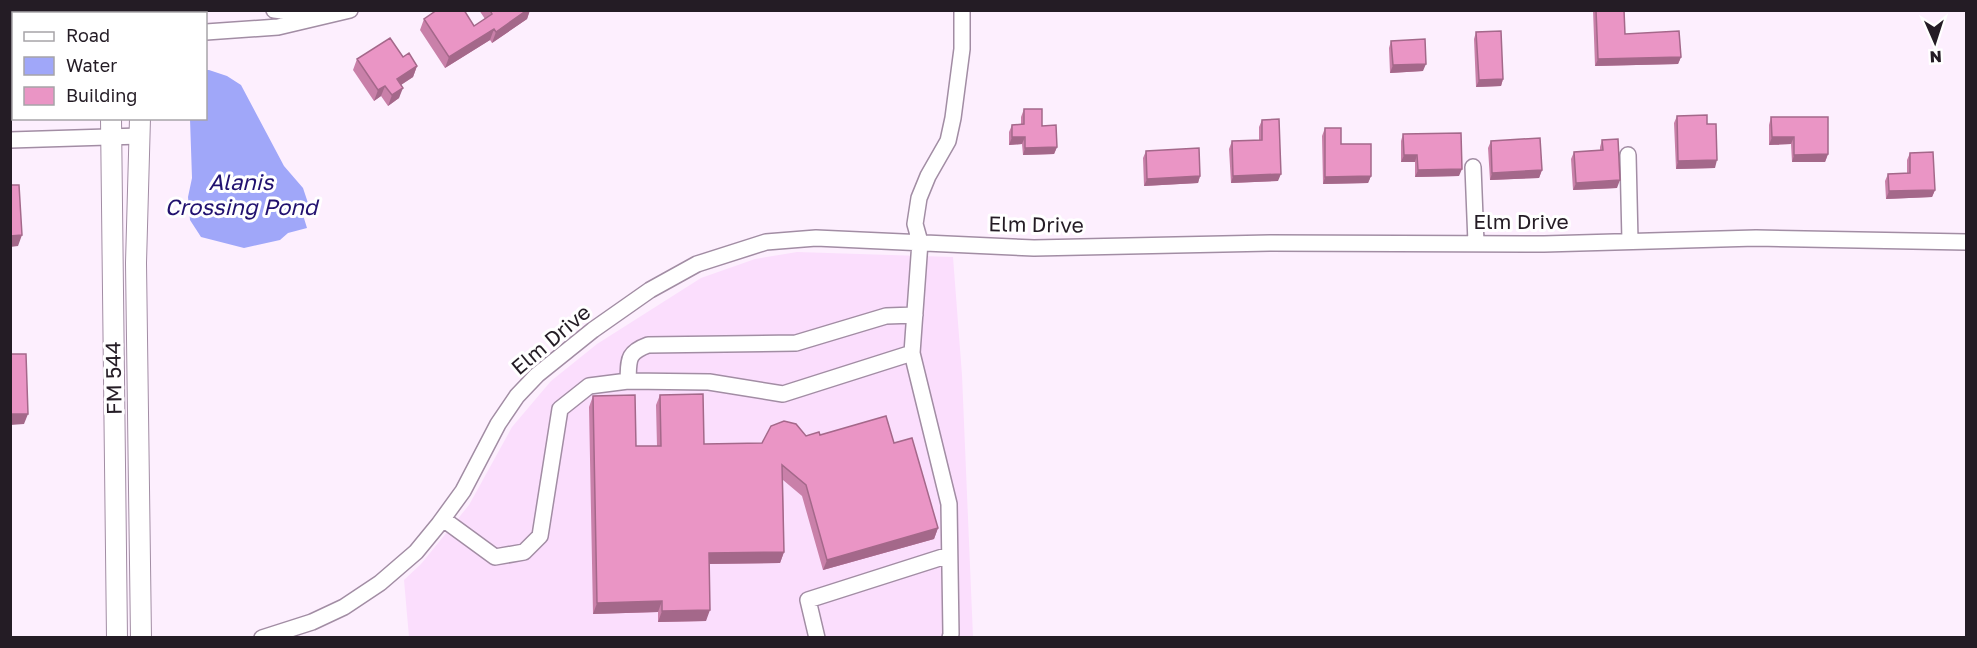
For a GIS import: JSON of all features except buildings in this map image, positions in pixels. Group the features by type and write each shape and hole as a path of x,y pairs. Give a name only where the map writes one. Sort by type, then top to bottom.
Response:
{"main road":[{"name":"FM 544","path":"111,127 117,638"},
{"name":"FM 544","path":"140,127 136,263 141,638"}],"street":[{"path":"274,10 328,14"},
{"path":"207,32 278,27 351,10"},
{"path":"950,638 949,504 912,353 920,242 915,224 919,198 928,176 948,141 962,49 962,10"},
{"path":"10,140 111,127 140,127"},
{"path":"1628,155 1630,241"},
{"path":"1473,167 1476,243"},
{"name":"Elm Drive","path":"262,638 312,622 344,607 380,583 416,552 463,490 498,424 517,396 537,375 593,330 650,290 697,264 766,242 816,238 1034,248 1270,243 1544,244 1767,238 1966,242"},
{"path":"628,381 630,357 636,349 648,345 796,343 886,316 915,315"},
{"path":"443,519 495,557 524,552 540,536 560,409 589,386 628,381 709,382 783,394 912,353"},
{"path":"818,638 808,600 949,555"}],"shaded area":[{"path":"797,252 953,257 962,375 973,637 409,637 404,580 421,564 469,505 512,427 551,381 597,344 701,278 755,259"}],"water":[{"name":"Alanis Crossing Pond","path":"207,70 209,70 227,76 241,85 284,166 303,188 309,206 303,215 307,228 288,233 280,240 244,248 201,237 190,220 188,197 192,178 190,120 207,120"}]}
